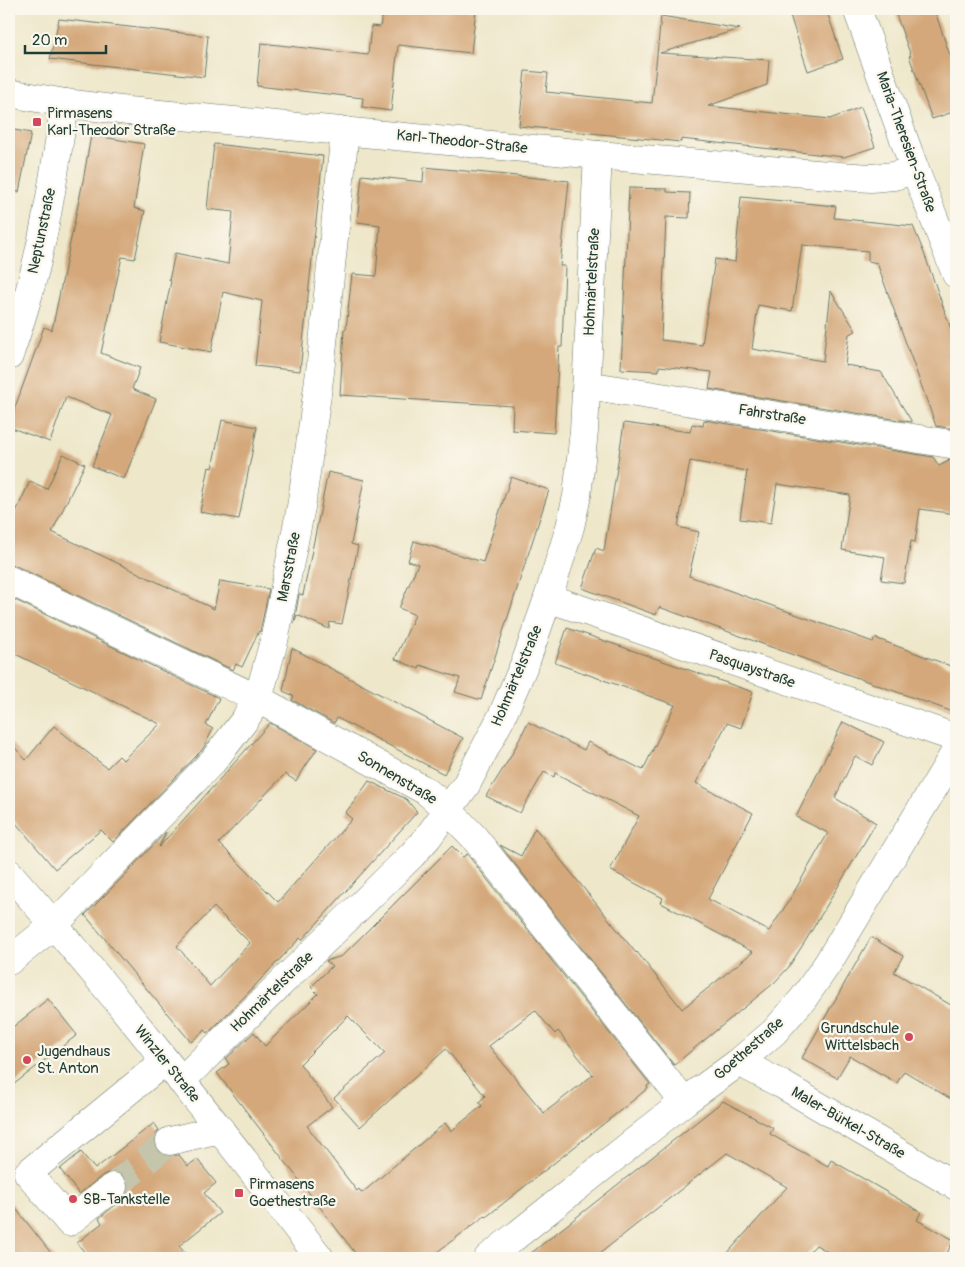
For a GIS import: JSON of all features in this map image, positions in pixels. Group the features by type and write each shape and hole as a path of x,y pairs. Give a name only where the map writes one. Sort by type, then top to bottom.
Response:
{"street":[{"name":"Maria-Theresien-Straße","path":"857,9 915,170 956,274"},
{"name":"Karl-Theodor-Straße","path":"9,93 64,103 128,111 598,155 871,178 894,176 915,170"},
{"name":"Neptunstraße","path":"9,356 22,316 43,234 64,103"},
{"name":"Marsstraße","path":"9,961 54,924 213,761 244,721 258,699 274,641 301,507 320,372 345,131"},
{"name":"Hohmärtelstraße","path":"113,1187 69,1222 28,1173 173,1071 412,855 428,837 466,784 502,716 527,658 548,598 570,527 577,496 587,385 598,155"},
{"name":"Fahrstraße","path":"587,385 956,445"},
{"name":"Sonnenstraße","path":"9,580 258,699 426,792 447,809 473,836 684,1102"},
{"name":"Pasquaystraße","path":"548,598 956,738"},
{"name":"Goethestraße","path":"488,1258 684,1102 739,1062 774,1032 803,999 828,964 956,751"},
{"name":"Winzler Straße","path":"9,873 54,924 220,1129 320,1258"},
{"name":"Maler-Bürkel-Straße","path":"739,1062 781,1084 956,1186"},
{"path":"170,1141 220,1129"}],"building":[{"path":"383,9 476,9 471,53 398,45 391,111 362,107 363,98 257,86 261,43 368,55 371,26 380,27"},
{"path":"788,9 826,9 843,59 808,71"},
{"path":"894,9 934,9 956,73 956,111 932,119"},
{"path":"661,16 740,29 660,53 769,60 767,85 708,106 830,119 861,107 875,147 844,157 681,139 681,142 519,126 525,71 548,73 546,92 652,103"},
{"path":"59,19 208,36 204,77 50,59"},
{"path":"9,129 31,133 19,192 9,191"},
{"path":"91,135 144,144 134,208 145,211 135,259 122,257 101,353 140,368 132,389 156,399 124,479 92,466 112,415 66,397 50,442 9,427 44,327 52,330"},
{"path":"214,144 323,156 300,371 255,366 262,301 223,292 211,352 159,342 175,253 228,264 233,212 207,209"},
{"path":"424,167 569,181 560,266 565,266 562,347 559,347 554,433 512,430 513,406 340,395 344,329 346,329 352,274 376,276 380,225 357,222 362,175 423,182"},
{"path":"629,188 667,189 667,192 690,193 689,218 666,217 661,340 702,345 715,259 735,262 741,197 836,206 834,218 913,226 956,343 956,429 936,426 877,263 868,261 868,251 802,245 792,311 758,305 752,349 823,361 831,291 856,331 849,334 845,365 881,372 912,422 709,389 712,372 659,366 659,371 621,369"},
{"path":"222,420 257,427 239,519 200,512 209,467 212,468"},
{"path":"704,420 933,457 939,466 948,460 956,460 956,514 920,509 915,542 911,541 904,583 881,580 885,557 842,550 850,495 777,484 771,523 740,519 747,471 690,461 678,527 699,532 689,576 873,642 875,638 956,668 956,713 659,607 656,615 582,588 596,548 604,551 624,423 690,432 692,424 703,426"},
{"path":"63,454 85,464 52,532 214,609 220,581 269,589 260,632 242,667 236,664 233,670 16,566 9,565 9,511 15,514 30,481 47,489"},
{"path":"328,472 364,480 351,544 358,546 342,624 330,622 329,629 297,615 294,623 299,594 303,595"},
{"path":"511,477 549,490 481,700 455,692 460,678 420,665 419,669 395,659 415,615 399,608 418,564 408,561 414,541 483,562"},
{"path":"9,597 219,698 206,725 213,729 201,751 113,842 101,830 55,869 9,815 9,741 26,760 54,726 107,768 119,756 123,760 160,724 9,651"},
{"path":"567,628 753,692 741,728 727,723 696,783 753,813 708,899 769,931 828,833 796,817 843,722 884,742 872,765 855,756 835,798 876,823 788,968 774,983 674,1065 500,845 521,856 535,828 682,1009 753,952 661,903 663,898 610,870 639,816 555,773 554,777 544,772 520,813 486,796 511,756 528,722 584,750 588,742 643,770 675,705 555,663"},
{"path":"292,648 463,738 444,774 337,718 334,723 292,700 294,696 283,691"},
{"path":"270,723 317,749 296,781 285,774 219,843 278,902 352,819 345,813 369,781 406,799 417,812 302,940 300,938 208,1033 205,1030 191,1042 85,915 166,832 159,847","holes":["214,907 250,943 210,986 177,946"]},
{"path":"452,846 463,857 467,854 650,1084 647,1086 648,1088 621,1110 486,1217 429,1258 359,1258 217,1073 229,1064 226,1059 254,1032 265,1046 318,994 311,987 332,966 326,961 342,956","holes":["535,1010 555,1034 558,1031 593,1075 544,1113 489,1046","348,1016 385,1053 334,1098 360,1127 446,1049 485,1096 479,1102 482,1106 451,1131 445,1123 362,1193 359,1189 357,1191 307,1126 332,1107 300,1064"]},
{"name":"Grundschule Wittelsbach","path":"871,937 903,956 894,972 956,1008 956,1102 904,1071 897,1083 850,1056 837,1078 802,1058"},
{"name":"Jugendhaus St. Anton","path":"48,999 77,1035 9,1088 9,1030"},
{"path":"723,1101 773,1128 770,1134 793,1147 828,1166 831,1160 921,1212 917,1220 954,1240 944,1258 839,1258 816,1245 804,1258 723,1258 787,1187 727,1153 594,1258 525,1258"},
{"path":"154,1123 159,1130 155,1136 155,1144 159,1152 166,1156 179,1155 188,1166 197,1159 216,1183 204,1193 220,1213 179,1246 189,1258 89,1258 77,1243 102,1223 99,1218 123,1199 128,1192 128,1184 119,1173 110,1172 103,1175 79,1194 60,1169 81,1152 95,1169"},
{"path":"9,1200 55,1258 9,1258"}],"tunnel":[{"path":"113,1187 170,1141"}],"place":[{"name":"Pirmasens Karl-Theodor Straße","path":"37,122"},
{"name":"Grundschule Wittelsbach","path":"909,1037"},
{"name":"Jugendhaus St. Anton","path":"27,1060"},
{"name":"Pirmasens Goethestraße","path":"239,1193"},
{"name":"SB-Tankstelle","path":"73,1199"}]}
